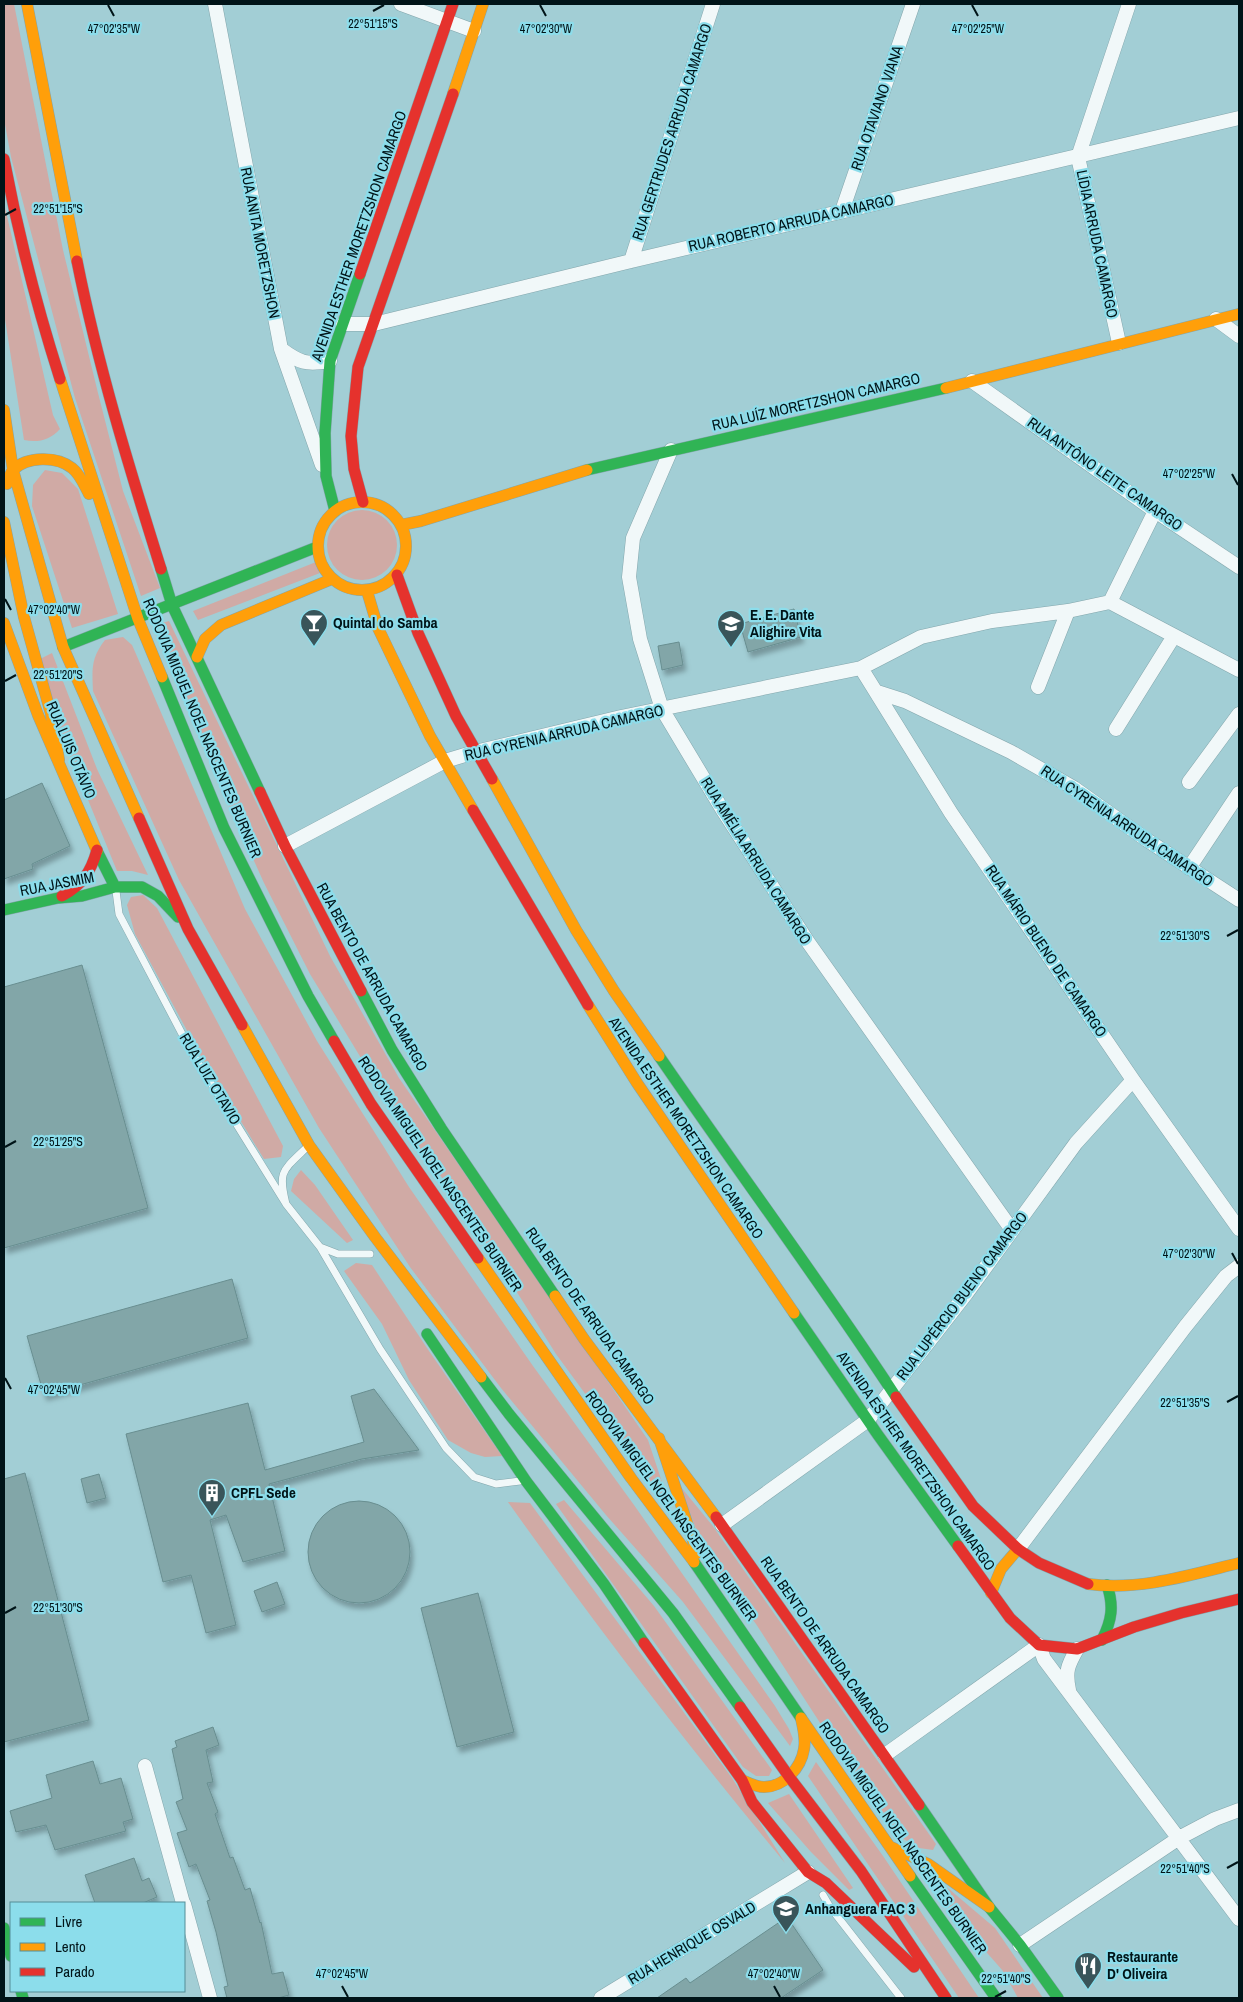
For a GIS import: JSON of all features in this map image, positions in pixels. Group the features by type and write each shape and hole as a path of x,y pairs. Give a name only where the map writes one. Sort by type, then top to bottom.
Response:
{"main road":[{"name":"RUA BENTO DE ARRUDA CAMARGO","path":"27,4 87,310 119,435 172,605 285,846 397,1058 441,1128 584,1339 722,1525 885,1756 988,1907 1020,1945 1058,1998"},
{"name":"AVENIDA ESTHER MORETZSHON CAMARGO","path":"335,511 326,476 325,433 330,361 453,4"},
{"path":"363,502 354,469 351,436 358,367 483,4"},
{"name":"RODOVIA MIGUEL NOEL NASCENTES BURNIER","path":"4,159 14,212 35,294 59,376 138,619 224,828 308,996 371,1104 625,1470 705,1577 996,1998"},
{"name":"RUA LUÍZ MORETZSHON CAMARGO","path":"401,525 421,521 594,468 972,381 1239,314"},
{"path":"4,410 13,470 63,647 188,929 309,1145 375,1237 509,1414 673,1613 790,1778 861,1871 946,1997"},
{"path":"4,492 13,470 27,460 52,460 70,466 80,476 118,556"},
{"path":"363,502 378,505 392,513 401,525 406,538 406,551 397,575 378,588 367,591 354,590 332,580 321,565 317,546 319,533 325,521 335,511 348,504 363,502"},
{"path":"4,522 24,617 50,714 59,760"},
{"path":"63,647 138,619 317,546"},
{"name":"AVENIDA ESTHER MORETZSHON CAMARGO","path":"397,575 418,633 456,716 576,930 614,991 732,1163 973,1506 1018,1549 1039,1563 1089,1584 1120,1586 1172,1580 1239,1563"},
{"path":"197,657 205,639 220,625 332,580"},
{"name":"AVENIDA ESTHER MORETZSHON CAMARGO","path":"367,591 378,628 430,736 551,946 600,1025 763,1269 868,1420 991,1593 1010,1618 1039,1645"},
{"name":"RUA LUIS OTÁVIO","path":"4,623 38,715 115,887"},
{"path":"58,898 80,885 88,877 97,850"},
{"name":"RUA JASMIM","path":"4,910 58,898 82,896 115,887 142,887 158,896 188,929"},
{"path":"373,1258 375,1237"},
{"path":"421,1325 526,1480 604,1584 682,1698 742,1780 752,1802 808,1872 826,1883 946,1997"},
{"path":"659,1438 705,1577"},
{"path":"991,1593 1005,1560 1018,1549"},
{"path":"1102,1640 1112,1623 1114,1612 1112,1598 1107,1585"},
{"path":"1039,1645 1077,1649 1180,1613 1239,1599"},
{"path":"742,1780 757,1786 777,1784 790,1778 798,1766 805,1742 800,1717"},
{"path":"890,1846 928,1864 988,1907"},
{"path":"4,1928 10,1952"}],"street":[{"name":"RUA ANITA MORETZSHON","path":"215,4 280,349 326,476"},
{"path":"401,4 474,31"},
{"name":"RUA GERTRUDES ARRUDA CAMARGO","path":"630,261 713,4"},
{"name":"RUA OTAVIANO VIANA","path":"842,211 913,4"},
{"name":"LÍDIA ARRUDA CAMARGO","path":"1119,343 1078,157 1128,4"},
{"name":"RUA ROBERTO ARRUDA CAMARGO","path":"343,324 374,324 630,261 1239,118"},
{"path":"1216,319 1239,336"},
{"path":"280,349 298,362 311,364 330,361"},
{"name":"RUA ANTÔNO LEITE CAMARGO","path":"972,381 1239,567"},
{"name":"RUA AMÉLIA ARRUDA CAMARGO","path":"671,450 634,538 629,577 640,639 662,709 722,809 808,942 1012,1230"},
{"path":"1156,511 1110,602 1239,670"},
{"name":"RUA CYRENIA ARRUDA CAMARGO","path":"285,846 446,761 475,752 612,719 861,668 921,637 992,621 1068,611 1110,602"},
{"path":"1038,687 1068,611"},
{"path":"1116,729 1174,636"},
{"name":"RUA MÁRIO BUENO DE CAMARGO","path":"861,668 951,813 1133,1080 1239,1229"},
{"name":"RUA CYRENIA ARRUDA CAMARGO","path":"877,692 904,701 1019,756 1074,788 1147,840 1239,900"},
{"path":"1189,782 1239,714"},
{"path":"1189,868 1239,793"},
{"name":"RUA LUPÉRCIO BUENO CAMARGO","path":"722,1525 868,1420 966,1294 1076,1143 1133,1080"},
{"path":"1018,1549 1092,1448 1185,1327 1226,1276 1239,1266"},
{"path":"885,1756 1039,1645 1044,1659 1239,1918"},
{"path":"1069,1690 1066,1675 1068,1665 1077,1649"},
{"path":"145,1766 183,1902"},
{"path":"1020,1945 1179,1838 1215,1818 1239,1810"},
{"name":"RUA HENRIQUE OSVALD","path":"601,1998 808,1872"},
{"path":"185,1908 210,1998"}],"lane":[{"name":"RUA LUIZ OTAVIO","path":"115,887 119,914 191,1051 286,1204 320,1247 380,1349 446,1448 474,1477 496,1484 526,1480"},
{"path":"286,1204 281,1182 283,1174 292,1161 309,1145"},
{"path":"320,1247 338,1254 373,1258"},
{"path":"808,1872 830,1907 901,1998"}],"shaded area":[{"path":"4,4 14,4 63,250 123,491 160,588 141,596 75,398 11,157 4,119"},
{"path":"4,203 53,415 60,429 52,436 39,441 24,440 4,313"},
{"path":"45,470 62,473 78,489 118,614 72,628 32,506 33,485"},
{"path":"362,510 375,513 387,520 394,532 397,545 394,558 387,570 375,577 362,580 349,577 337,570 330,558 327,545 330,532 337,520 349,513"},
{"path":"316,562 320,573 198,620 193,611"},
{"path":"169,621 330,956 399,1078 648,1440 672,1512 556,1354 458,1199 398,1119 310,974 264,883 221,787 159,624"},
{"path":"123,637 132,645 245,909 317,1041 409,1187 533,1366 634,1505 775,1706 793,1739 790,1746 683,1602 606,1515 501,1388 410,1267 319,1128 179,880 93,691 93,670 100,646 105,640"},
{"path":"52,653 97,769 148,875 132,871 117,871 58,726 40,659"},
{"path":"143,895 157,908 283,1146 281,1157 264,1159 198,1051 135,934 127,905 131,897"},
{"path":"301,1170 315,1185 353,1240 347,1243 291,1191 294,1179"},
{"path":"356,1263 372,1265 502,1456 485,1457 471,1453 448,1440 409,1380 382,1324 344,1271"},
{"path":"680,1486 712,1525 936,1844 933,1850 919,1848 902,1838 835,1746 756,1624 708,1561"},
{"path":"564,1500 654,1606 772,1770 769,1776 756,1776 743,1767 556,1504"},
{"path":"508,1502 530,1503 732,1778 785,1863 643,1685"},
{"path":"816,1762 883,1856 979,1998 959,1998 808,1776"},
{"path":"789,1794 853,1888 849,1890 811,1852 768,1803"},
{"path":"936,1878 995,1928 1043,1998 1018,1998 1003,1971 952,1913 931,1881"}],"building":[{"path":"794,609 801,637 748,652 740,624"},
{"path":"679,642 683,665 662,670 658,646"},
{"path":"42,783 70,846 32,864 33,869 4,879 4,800"},
{"path":"82,965 148,1208 4,1248 4,987"},
{"path":"232,1279 248,1338 44,1395 27,1336"},
{"name":"CPFL Sede","path":"374,1389 419,1450 362,1459 269,1484 285,1551 243,1562 226,1515 210,1520 236,1625 206,1633 191,1575 163,1582 126,1434 248,1403 265,1470 364,1442 351,1396"},
{"path":"25,1473 89,1720 4,1742 4,1479"},
{"path":"99,1474 106,1498 87,1503 81,1479"},
{"name":"CPFL Sede","path":"359,1501 369,1502 388,1509 402,1523 409,1542 409,1562 402,1581 388,1595 369,1602 359,1603 349,1602 330,1595 316,1581 309,1562 308,1552 309,1542 316,1523 330,1509 349,1502"},
{"path":"277,1582 285,1604 262,1612 254,1591"},
{"path":"478,1593 514,1732 457,1747 421,1608"},
{"path":"213,1727 219,1745 206,1750 213,1782 207,1783 218,1812 215,1814 230,1858 233,1857 245,1890 250,1888 261,1922 272,1974 283,1972 289,1995 278,1998 227,1998 224,1987 228,1986 207,1901 210,1900 196,1864 189,1867 177,1833 187,1830 176,1802 183,1799 172,1749 177,1747 175,1741"},
{"path":"93,1761 100,1784 121,1778 133,1819 123,1822 126,1831 55,1850 46,1825 16,1832 10,1811 52,1798 46,1775"},
{"path":"134,1858 142,1881 149,1878 157,1897 145,1902 95,1902 85,1875"},
{"path":"787,1917 823,1970 781,1998 657,1998 686,1978 690,1983"}],"traffic: fast":[{"path":"335,511 326,476 325,433 330,361 360,274"},
{"path":"587,470 946,388"},
{"path":"63,647 317,547"},
{"path":"161,569 172,605 260,792"},
{"path":"162,677 224,828 308,996 334,1041"},
{"path":"4,910 58,898 82,896 115,887 97,851"},
{"path":"115,887 142,887 158,896 178,917"},
{"path":"361,991 392,1050 441,1128 555,1296"},
{"path":"659,1056 896,1397"},
{"path":"794,1313 878,1435 958,1546"},
{"path":"427,1334 526,1481 604,1584 644,1643"},
{"path":"481,1377 509,1414 673,1613 740,1707"},
{"path":"694,1562 801,1718"},
{"path":"1102,1640 1111,1613 1111,1600 1107,1585"},
{"path":"919,1805 989,1907 1020,1945 1058,1998"},
{"path":"910,1876 996,1998"},
{"path":"4,1928 10,1952"},
{"path":"21,1992 23,1998"}],"traffic: slow":[{"path":"27,4 77,261"},
{"path":"453,94 483,4"},
{"path":"946,388 1239,314"},
{"path":"60,379 138,619 162,677"},
{"path":"4,410 13,470 63,647 139,818"},
{"path":"7,484 10,474 19,465 42,459 58,461 75,470 89,494"},
{"path":"401,525 421,521 587,470"},
{"path":"362,502 379,505 387,509 399,521 403,529 406,546 403,563 399,571 387,583 379,587 362,590 345,587 337,583 325,571 321,563 318,546 321,529 325,521 337,509 345,505 362,502"},
{"path":"4,522 24,617 51,714 59,760"},
{"path":"197,657 205,639 221,625 332,579"},
{"path":"367,591 378,628 430,736 473,810"},
{"path":"4,623 38,715 97,851"},
{"path":"492,779 576,930 614,991 659,1056"},
{"path":"588,1005 637,1083 794,1313"},
{"path":"242,1025 309,1145 375,1237 481,1377"},
{"path":"478,1258 631,1478 694,1562"},
{"path":"555,1296 584,1339 716,1517"},
{"path":"659,1438 697,1553"},
{"path":"991,1593 1001,1569 1018,1549"},
{"path":"1088,1584 1107,1586 1145,1584 1239,1563"},
{"path":"801,1718 910,1876"},
{"path":"742,1780 755,1786 764,1787 778,1784 790,1775 799,1763 804,1749 801,1718"},
{"path":"891,1847 928,1864 989,1907"}],"traffic: jam":[{"path":"360,274 453,4"},
{"path":"363,502 354,469 351,436 358,367 453,94"},
{"path":"4,159 29,270 60,379"},
{"path":"77,261 104,378 161,569"},
{"path":"397,575 418,633 456,716 492,779"},
{"path":"260,792 285,846 361,991"},
{"path":"473,810 588,1005"},
{"path":"139,818 188,929 242,1025"},
{"path":"62,896 85,877 92,865 97,850"},
{"path":"334,1041 371,1104 478,1258"},
{"path":"896,1397 973,1506 1018,1549 1039,1563 1088,1584"},
{"path":"716,1517 919,1805"},
{"path":"958,1546 1010,1618 1039,1645 1077,1649 1134,1627 1239,1599"},
{"path":"644,1643 742,1780 752,1802 808,1872 826,1883 914,1967"},
{"path":"740,1707 790,1778 861,1871 946,1998"}],"place":[{"name":"Quintal do Samba","path":"314,647"},
{"name":"E. E. Dante Alighire Vita","path":"731,648"},
{"name":"CPFL Sede","path":"212,1517"},
{"name":"Anhanguera FAC 3","path":"786,1933"},
{"name":"Restaurante D' Oliveira","path":"1088,1990"}]}
